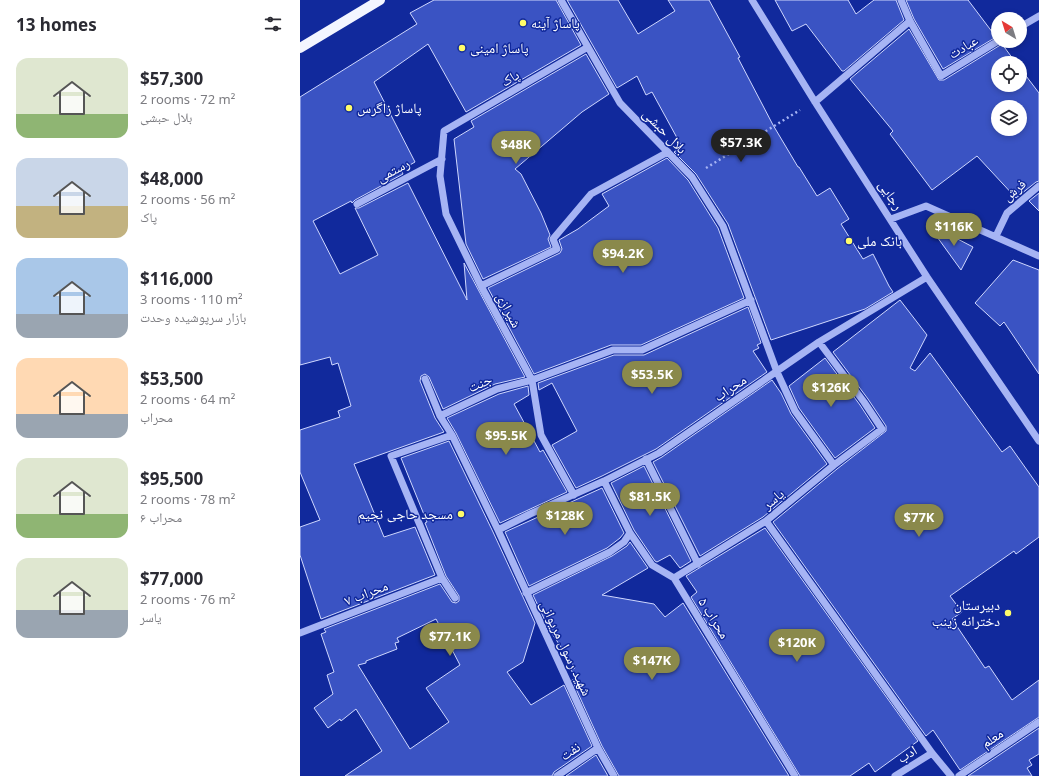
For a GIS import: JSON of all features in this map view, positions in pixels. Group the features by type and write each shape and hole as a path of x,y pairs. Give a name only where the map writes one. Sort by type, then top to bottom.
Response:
{"main road":[{"path":"300,48 380,0"}],"street":[{"name":"بلال حبشی","path":"561,0 620,103 692,177 723,226 777,372 795,411 834,465"},
{"name":"رجایی","path":"752,0 814,102 891,219 927,277 1039,440"},
{"path":"814,102 910,21 901,0"},
{"path":"1027,23 1039,16"},
{"name":"عبادت","path":"910,21 941,76 991,45"},
{"name":"پاک","path":"444,131 588,47"},
{"name":"شیرازی","path":"444,131 440,176 446,214 481,286 532,380 541,435 574,495"},
{"path":"481,286 557,249 553,239 591,194 668,152"},
{"name":"رستمی","path":"357,204 442,159"},
{"name":"فرش","path":"996,236 1007,213 1039,186"},
{"path":"891,219 926,206 1039,256"},
{"name":"محراب","path":"498,530 604,481 659,452 819,342 927,277"},
{"name":"جنت","path":"440,416 497,389 532,380 613,350 642,350 751,300"},
{"name":"یاسر","path":"674,578 766,521 834,465 882,429 864,402 819,342"},
{"name":"شهید رسول مریوانی","path":"425,379 440,416 452,435 498,530 598,748 614,776"},
{"path":"452,435 391,456 442,578 455,598"},
{"path":"646,459 698,564"},
{"name":"محراب ۵","path":"604,481 630,533 652,565 674,578 795,776"},
{"path":"766,521 932,754 951,776"},
{"path":"526,593 610,552 624,542 630,533"},
{"name":"محراب ۷","path":"300,633 442,578"},
{"name":"معلم","path":"959,776 1038,726"},
{"name":"نفت","path":"557,776 598,748"},
{"name":"ادب","path":"894,776 932,754"}],"path":[{"path":"692,177 814,102"}],"building":[{"path":"434,0 556,0 581,45 466,112 428,44 374,82 415,162 401,170 403,174 352,203 351,201 313,221 340,274 378,255 355,208 359,208 408,183 467,300 464,263 525,377 495,384 443,409 429,377 425,374 421,376 420,381 435,418 444,432 354,464 384,537 415,527 435,575 321,619 300,555 300,527 320,520 300,472 300,430 340,417 338,411 351,406 338,363 332,365 330,357 300,365 300,97 417,24 410,13"},
{"path":"567,0 618,0 638,34 675,11 668,0 709,0 740,57 738,58 773,125 798,167 817,196 830,188 849,219 841,224 863,259 873,254 893,292 865,309 771,340 728,224 696,174 674,152 682,147 652,92 646,95 637,76 617,88"},
{"path":"775,0 848,0 856,14 874,0 896,0 904,20 844,71 842,71 806,24 792,31"},
{"path":"906,0 968,0 991,30 991,40 943,69 914,19"},
{"path":"909,29 939,80 944,80 996,48 1005,48 1011,56 991,56 991,92 1027,92 1027,77 1039,93 1039,181 1016,198 977,156 932,190 890,134 893,131 850,79"},
{"path":"586,54 609,94 582,112 515,169 521,174 541,213 550,235 548,239 551,247 483,279 466,244 454,139 474,127 471,121"},
{"path":"667,158 688,180 718,228 744,298 641,345 611,345 534,374 488,288 560,253 562,249 559,240 578,229 609,206 602,194"},
{"path":"1039,193 1039,211 1029,201"},
{"path":"927,223 973,247 961,270"},
{"path":"1013,260 1039,270 1039,374 1004,322 1000,326 975,303"},
{"path":"900,300 927,335 910,368 915,371 930,353 1002,452 1010,446 1039,487 1039,537 1016,554 1014,551 950,596 962,612 952,619 985,668 989,666 1012,700 1039,680 1039,717 960,770 933,730 926,736 773,522 886,431 886,426 868,399 833,352"},
{"path":"748,307 761,343 757,345 759,348 753,351 767,372 656,449 576,488 552,445 577,431 552,383 539,390 538,383 614,355 644,355"},
{"path":"825,358 875,428 835,458 799,408 789,386"},
{"path":"772,380 781,393 791,414 827,464 763,517 700,556 653,462"},
{"path":"528,386 529,395 514,404 540,452 543,450 567,492 500,523 456,433 447,418 499,394"},
{"path":"449,441 493,532 535,623 523,662 507,672 531,705 564,685 592,746 554,772 552,776 345,776 382,751 356,709 341,721 340,719 328,728 314,708 333,694 327,675 334,672 321,634 326,632 324,629 440,584 452,602 456,603 459,601 459,596 446,576 425,523 427,522 401,458","holes":["436,619 460,665 426,688 449,722 410,749 358,665 397,649 395,643 399,642 397,638"]},
{"path":"644,466 691,561 680,568 670,555 657,562 655,561 634,530 611,483"},
{"path":"602,488 624,533 607,548 529,586 505,532"},
{"path":"765,528 918,741 875,772 869,763 850,776 800,776 691,597 697,592 686,576"},
{"path":"630,542 648,568 602,595 654,604 665,617 683,603 789,776 619,776 602,746 572,680 576,678 571,670 575,668 549,629 533,595 612,556 627,546"},
{"path":"1039,728 1039,754 1029,760 1032,765 1027,768 1032,776 968,776"},
{"path":"596,755 608,776 566,776"}],"place":[{"name":"پاساژ آینه","path":"523,23"},
{"name":"پاساژ امینی","path":"462,48"},
{"name":"پاساژ زاگرس","path":"349,108"},
{"name":"بانک ملی","path":"849,241"},
{"name":"مسجد حاجی نجیم","path":"461,514"},
{"name":"دبیرستان دخترانه زینب","path":"1008,613"}]}
